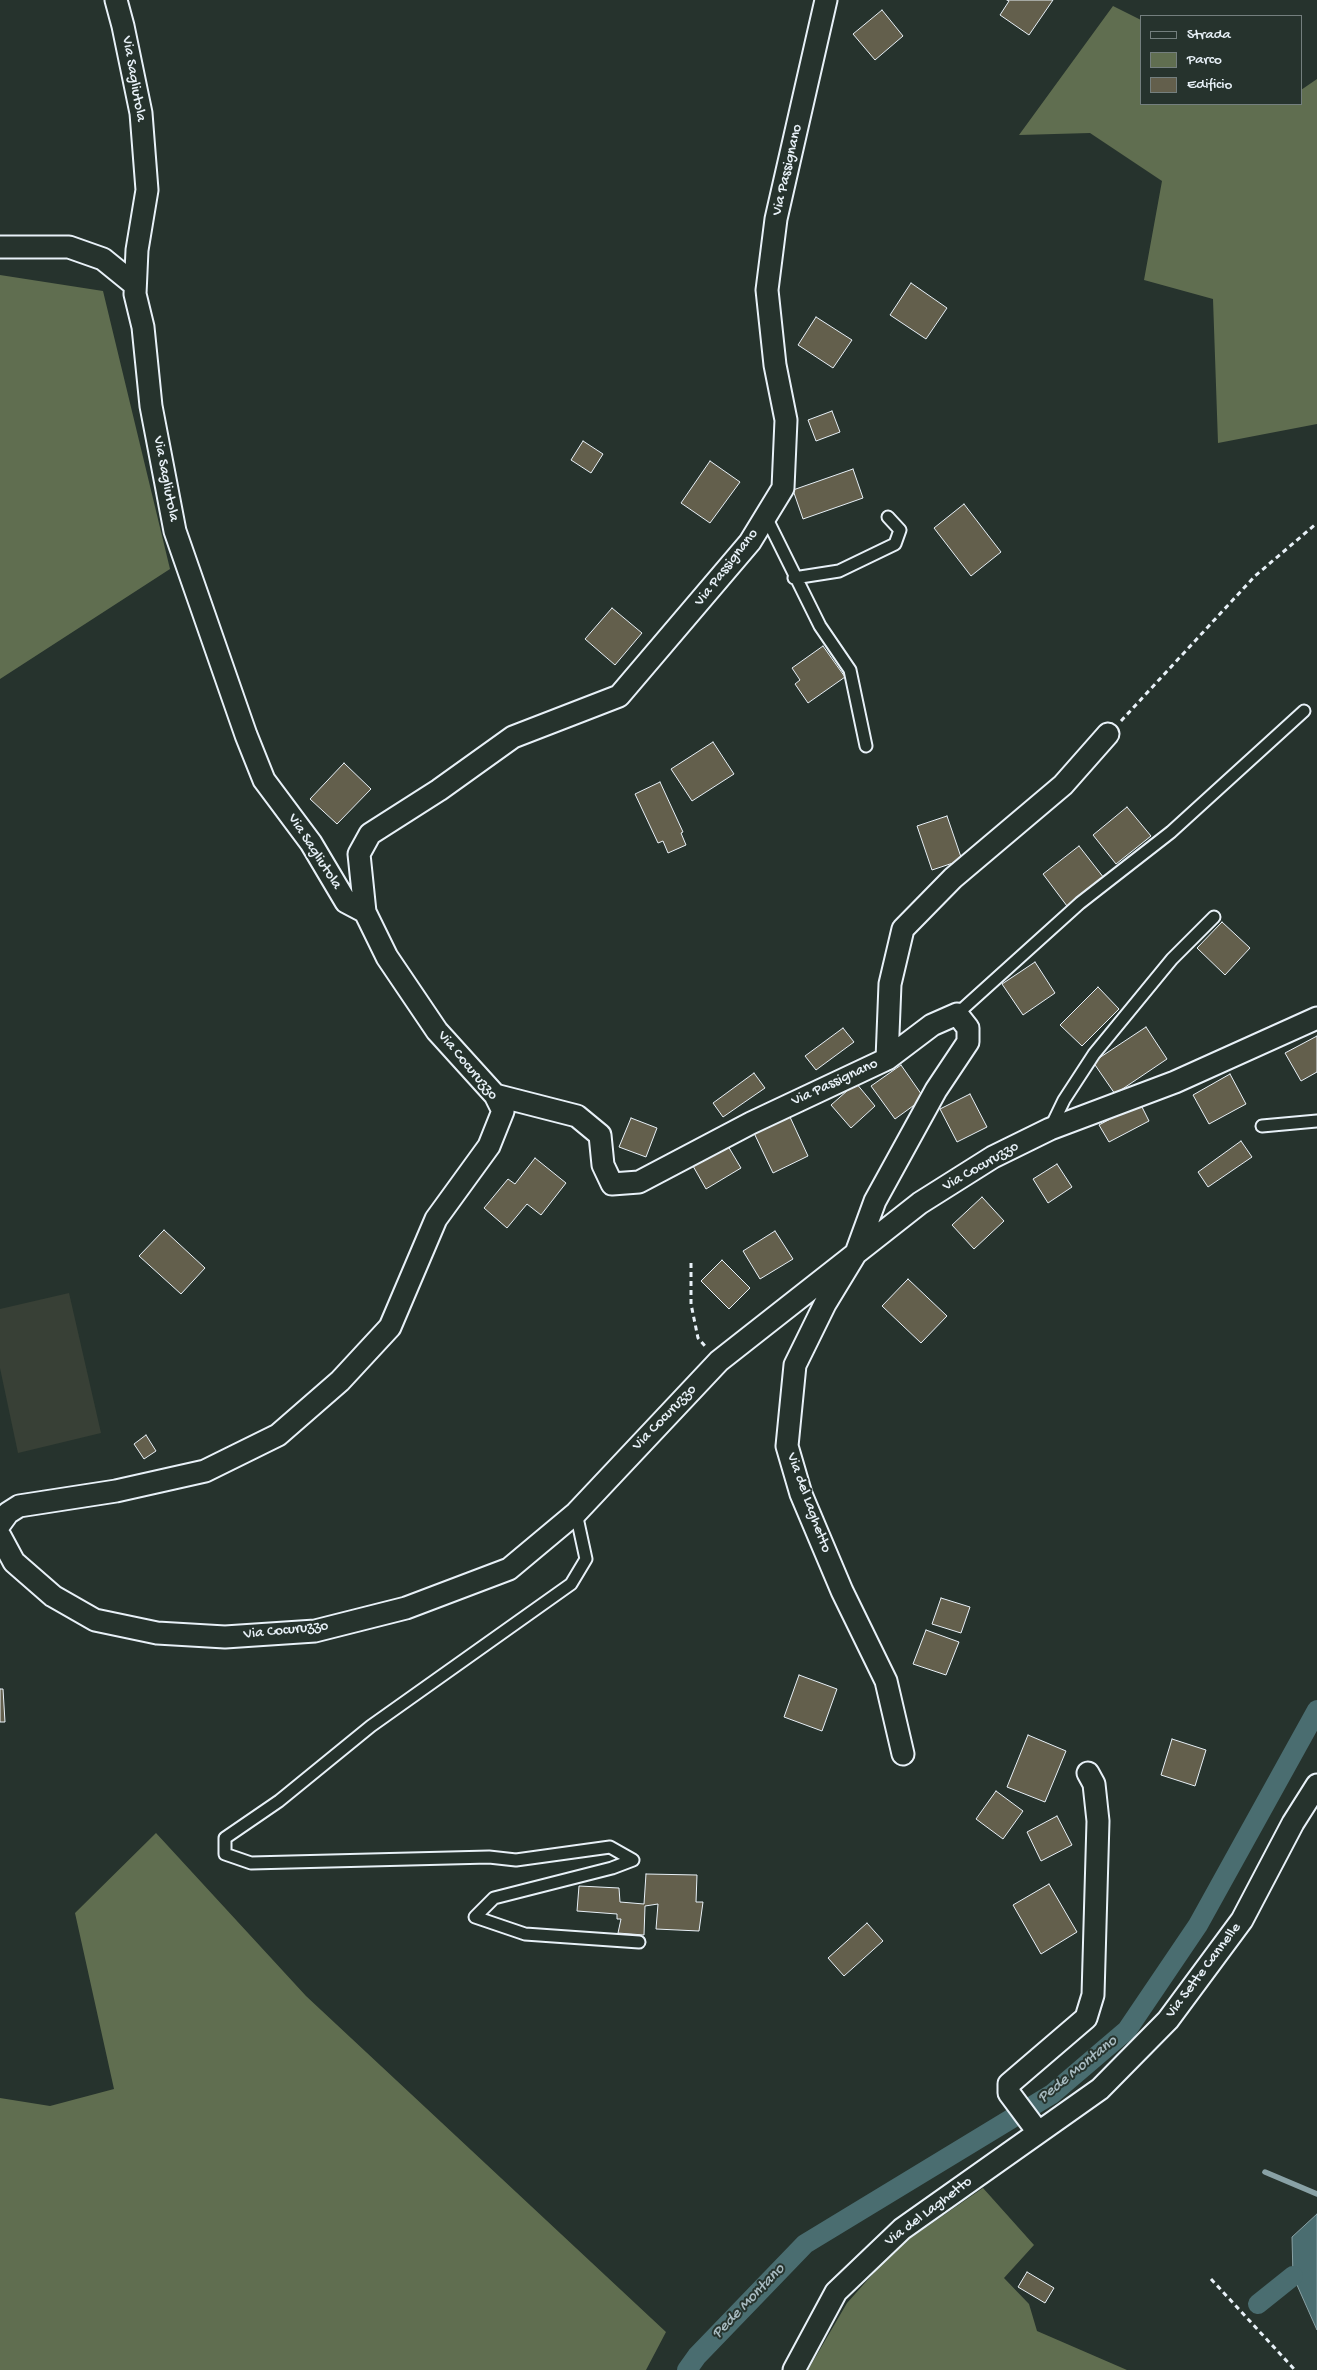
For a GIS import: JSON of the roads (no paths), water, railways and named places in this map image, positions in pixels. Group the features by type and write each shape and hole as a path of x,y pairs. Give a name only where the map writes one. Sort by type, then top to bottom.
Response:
{"street":[{"name":"Via Sagliutola","path":"116,0 124,26 140,113 147,190 137,250 134,294 143,327 151,406 176,530 246,735 264,780 311,843 346,902 365,912"},
{"name":"Via Passignano","path":"365,912 359,854 370,834 439,790 513,737 619,696 750,542 784,488 786,420 775,365 767,290 776,220 826,0"},
{"path":"0,247 69,247 103,259 135,285"},
{"path":"887,1059 890,984 903,929 953,878 1062,785 1108,734"},
{"name":"Via Cocuruzzo","path":"0,1524 8,1513 19,1506 116,1491 205,1471 278,1435 340,1381 390,1327 436,1219 489,1146 503,1111 495,1095 437,1030 387,957 365,912"},
{"path":"856,1253 875,1201 936,1090 968,1042 968,1028 957,1014"},
{"name":"Via Passignano","path":"495,1095 577,1116 600,1135 602,1165 612,1184 639,1182 751,1123 887,1059 932,1026 957,1014"},
{"name":"Via Cocuruzzo","path":"0,1536 14,1562 54,1596 95,1620 157,1633 225,1637 314,1631 406,1608 509,1569 576,1512 719,1361 928,1198 993,1157 1050,1129 1175,1082 1317,1018"},
{"name":"Via del Laghetto","path":"856,1253 824,1304 795,1365 787,1446 805,1503 842,1591 886,1681 903,1754"},
{"path":"1041,2127 1009,2093 1009,2084 1086,2018 1093,1994 1098,1821 1094,1784 1088,1773"},
{"name":"Via Sette Cannelle","path":"1041,2127 1100,2089 1168,2020 1242,1920 1293,1823 1317,1785"},
{"name":"Via del Laghetto","path":"794,2370 836,2292 902,2229 1041,2127"}],"lane":[{"path":"766,517 778,537 794,578 820,626 850,670 866,746"},
{"path":"794,578 840,571 895,544 900,530 888,517"},
{"path":"957,1014 1080,903 1171,832 1304,711"},
{"path":"1050,1129 1064,1100 1094,1054 1172,959 1214,917"},
{"path":"1262,1126 1317,1121"},
{"path":"576,1512 586,1559 571,1584 371,1726 279,1801 226,1838 225,1854 251,1863 489,1857 516,1860 610,1847 633,1860 612,1868 494,1898 475,1917 525,1934 639,1942"}],"water":[{"path":"1317,2214 1317,2330 1293,2276 1292,2237"}],"waterway":[{"name":"Pede Montano","path":"687,2370 697,2356 805,2244 1052,2094 1127,2030 1198,1925 1317,1710"},
{"path":"1265,2172 1317,2194"},
{"path":"1258,2304 1293,2276"}]}
